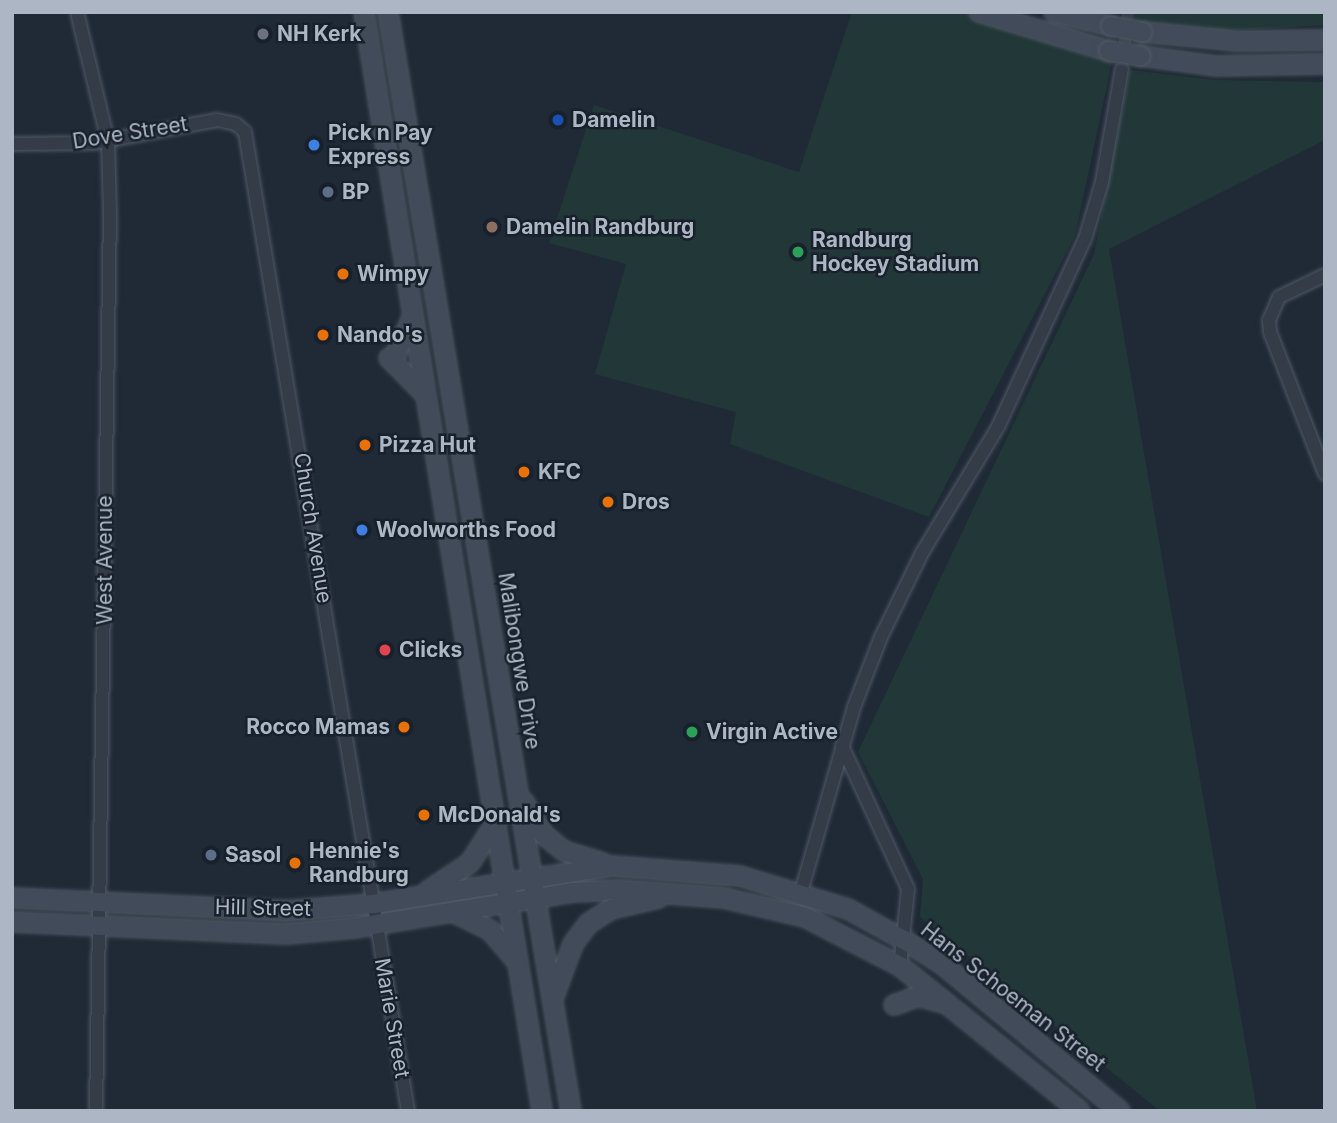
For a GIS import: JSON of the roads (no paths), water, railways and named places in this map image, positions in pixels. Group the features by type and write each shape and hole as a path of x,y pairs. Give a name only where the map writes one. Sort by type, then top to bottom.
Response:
{"main road":[{"path":"364,12 508,881 542,1111"},
{"name":"Malibongwe Drive","path":"388,12 571,1111"},
{"path":"979,12 1109,51 1140,56 1217,65 1325,64"},
{"path":"1054,12 1142,32 1235,41 1325,40"},
{"path":"413,317 392,357 428,398"},
{"path":"516,786 543,834 564,851 612,866"},
{"path":"419,896 470,863 497,821"},
{"name":"Hans Schoeman Street","path":"508,881 612,866 710,871 801,892 848,909 942,964 1120,1111"},
{"name":"Hill Street","path":"12,898 99,899 285,911 373,904 508,881"},
{"name":"Hans Schoeman Street","path":"510,903 618,890 683,893 805,917 900,966 956,1008 1080,1111"},
{"path":"552,1001 573,943 589,923 611,909 683,893"},
{"name":"Hill Street","path":"12,922 286,934 376,925 510,903"},
{"path":"452,913 490,930 520,966"},
{"path":"894,1005 919,996 956,1008"}],"street":[{"name":"West Avenue","path":"77,12 108,141 96,1111"},
{"path":"801,892 842,746 867,669 900,598 998,427 1067,283 1101,182 1122,69"},
{"name":"Dove Street","path":"12,144 108,141 209,120 227,121 245,132"},
{"name":"Church Avenue","path":"245,132 376,925"},
{"path":"1325,275 1279,297 1269,320 1269,332 1325,474"},
{"path":"842,746 908,889 900,966"},
{"name":"Marie Street","path":"376,925 408,1111"}],"tunnel":[{"path":"1123,61 1128,12"}],"place":[{"name":"NH Kerk","path":"263,34"},
{"name":"Damelin","path":"558,120"},
{"name":"Pick n Pay Express","path":"314,145"},
{"name":"BP","path":"328,192"},
{"name":"Damelin Randburg","path":"492,227"},
{"name":"Randburg Hockey Stadium","path":"798,252"},
{"name":"Wimpy","path":"343,274"},
{"name":"Nando's","path":"323,335"},
{"name":"Pizza Hut","path":"365,445"},
{"name":"KFC","path":"524,472"},
{"name":"Dros","path":"608,502"},
{"name":"Woolworths Food","path":"362,530"},
{"name":"Clicks","path":"385,650"},
{"name":"Rocco Mamas","path":"404,727"},
{"name":"Virgin Active","path":"692,732"},
{"name":"McDonald's","path":"424,815"},
{"name":"Sasol","path":"211,855"},
{"name":"Hennie's Randburg","path":"295,863"}]}
